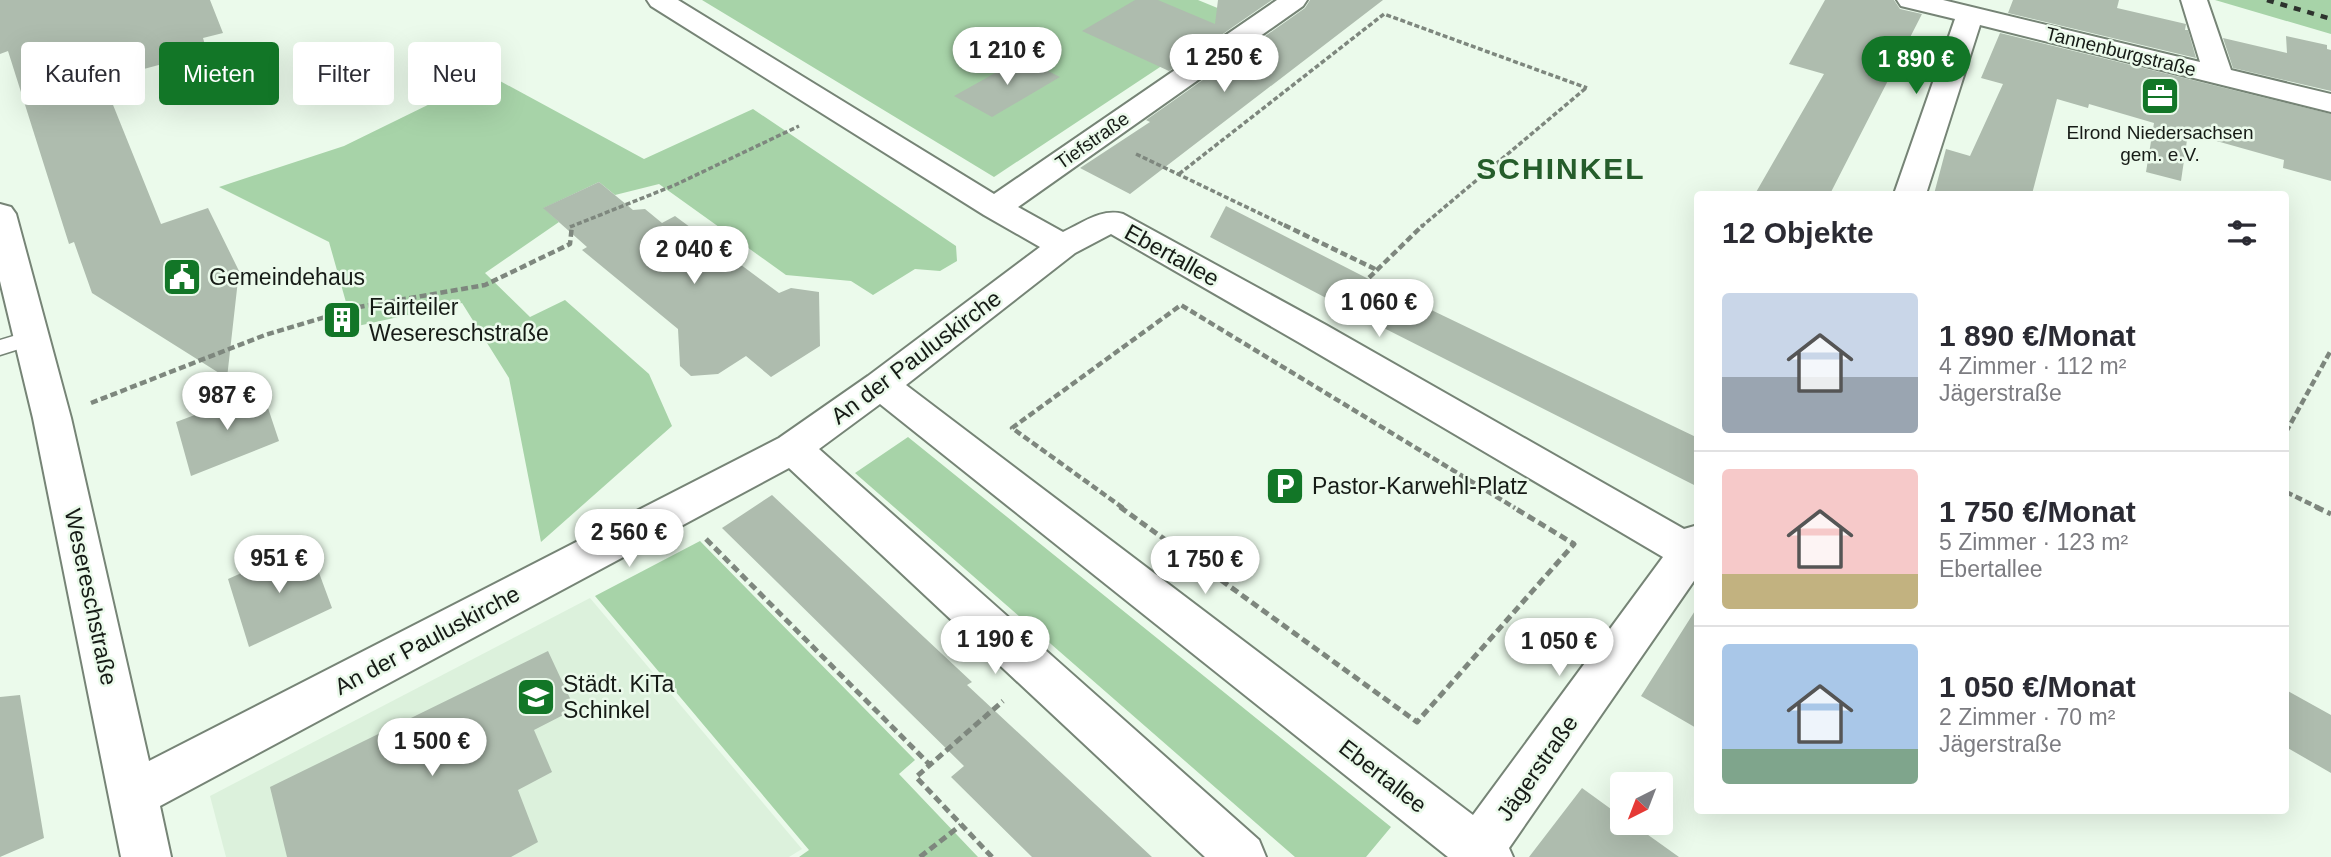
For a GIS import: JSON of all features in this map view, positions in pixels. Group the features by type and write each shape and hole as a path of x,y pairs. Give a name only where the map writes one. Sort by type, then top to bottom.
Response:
{"street":[{"path":"660,0 995,208 1063,246"},
{"name":"Tiefstraße","path":"995,208 1294,0"},
{"name":"Tannenburgstraße","path":"1910,0 2331,103"},
{"path":"2194,0 2218,75"},
{"path":"1911,191 1970,14"},
{"name":"Wesereschstraße","path":"0,214 15,343 52,418 146,857"},
{"name":"Ebertallee","path":"1063,246 1111,221 1693,547"},
{"name":"An der Pauluskirche","path":"134,794 793,448 881,385 1063,246"},
{"name":"Ebertallee","path":"881,385 1480,855"},
{"path":"793,448 1241,857"},
{"name":"Jägerstraße","path":"1480,855 1693,547"}],"path":[{"path":"1313,334 1375,269 1487,168 1587,88 1384,14 1179,174 1375,269"},
{"path":"52,418 265,335 359,307 485,285 570,244 570,226 675,185 835,109"},
{"path":"1181,305 1574,544 1417,722 1012,428 1181,305"},
{"path":"2289,427 2331,350"},
{"path":"2289,493 2331,514"},
{"path":"676,509 930,765"},
{"path":"992,857 916,777 1038,671"},
{"path":"920,857 961,825"}],"shaded area":[{"name":"Städt. KiTa Schinkel","path":"590,598 802,849 789,857 226,857 210,796"}],"green space":[{"path":"702,0 1198,0 1237,16 994,177"},
{"path":"2215,0 2331,0 2331,34"},
{"path":"501,82 644,159 753,109 956,246 957,261 940,271 915,269 873,295 851,281 786,275 659,184 615,195 599,182 544,208 559,222 485,273 530,317 565,300 649,374 672,426 541,542 509,378 462,303 353,327 329,242 219,187 344,146 428,105 501,105"},
{"path":"908,437 1391,827 1366,857 1295,857 855,473"},
{"path":"700,541 915,760 899,774 978,857 799,857 809,850 595,596"}],"building":[{"path":"0,0 210,0 223,33 203,38 204,42 159,42 159,65 145,69 145,42 21,42 21,92 8,51 0,54"},
{"path":"1135,0 1158,0 1215,24 1218,0 1272,0 1169,71 1082,31"},
{"path":"1310,0 1383,0 1130,194 1080,168 1150,122 1146,120 1305,8"},
{"path":"1825,0 1894,0 1900,9 1922,14 1832,191 1757,191 1824,74 1789,64"},
{"path":"2013,0 2119,0 2117,8 2186,24 2185,30 2188,30 2196,58 2008,13"},
{"path":"2000,33 2331,114 2331,181 2283,168 2284,160 2188,133 2181,181 2146,172 2154,123 2089,104 2088,108 2057,99 2033,191 1935,191 1946,149 1970,156 2003,84 1981,78"},
{"path":"2286,36 2327,45 2327,49 2331,50 2331,91 2233,68 2223,38 2287,53"},
{"path":"1022,58 1060,77 992,117 954,96"},
{"path":"25,105 113,105 161,224 208,208 239,271 227,378 92,293 74,242 69,244"},
{"path":"599,182 633,210 645,209 662,223 675,216 779,293 791,288 819,292 820,346 771,377 746,356 718,374 691,376 680,366 678,329 582,250 587,247 543,208"},
{"path":"1226,206 1396,293 1694,436 1694,485 1368,320 1210,237"},
{"path":"262,390 279,441 191,476 176,422"},
{"path":"772,495 972,682 967,685 1152,857 1032,857 951,777 964,766 722,528"},
{"path":"308,543 332,608 249,647 228,579"},
{"path":"1694,612 1694,727 1641,696"},
{"path":"548,651 575,709 534,730 552,772 518,790 538,842 511,857 287,857 270,787"},
{"path":"2289,692 2331,715 2331,773 2289,749"},
{"path":"20,695 44,838 0,857 0,697"},
{"path":"1582,788 1610,808 1610,835 1648,835 1679,857 1529,857"}],"railway":[{"path":"2267,0 2331,19"}],"place":[{"name":"Elrond Niedersachsen gem. e.V.","path":"2160,96"},
{"name":"Gemeindehaus","path":"182,277"},
{"name":"Fairteiler Wesereschstraße","path":"342,320"},
{"name":"Pastor-Karwehl-Platz","path":"1285,486"},
{"name":"Städt. KiTa Schinkel","path":"536,697"}],"district":[{"name":"SCHINKEL","path":"1561,169"}]}
